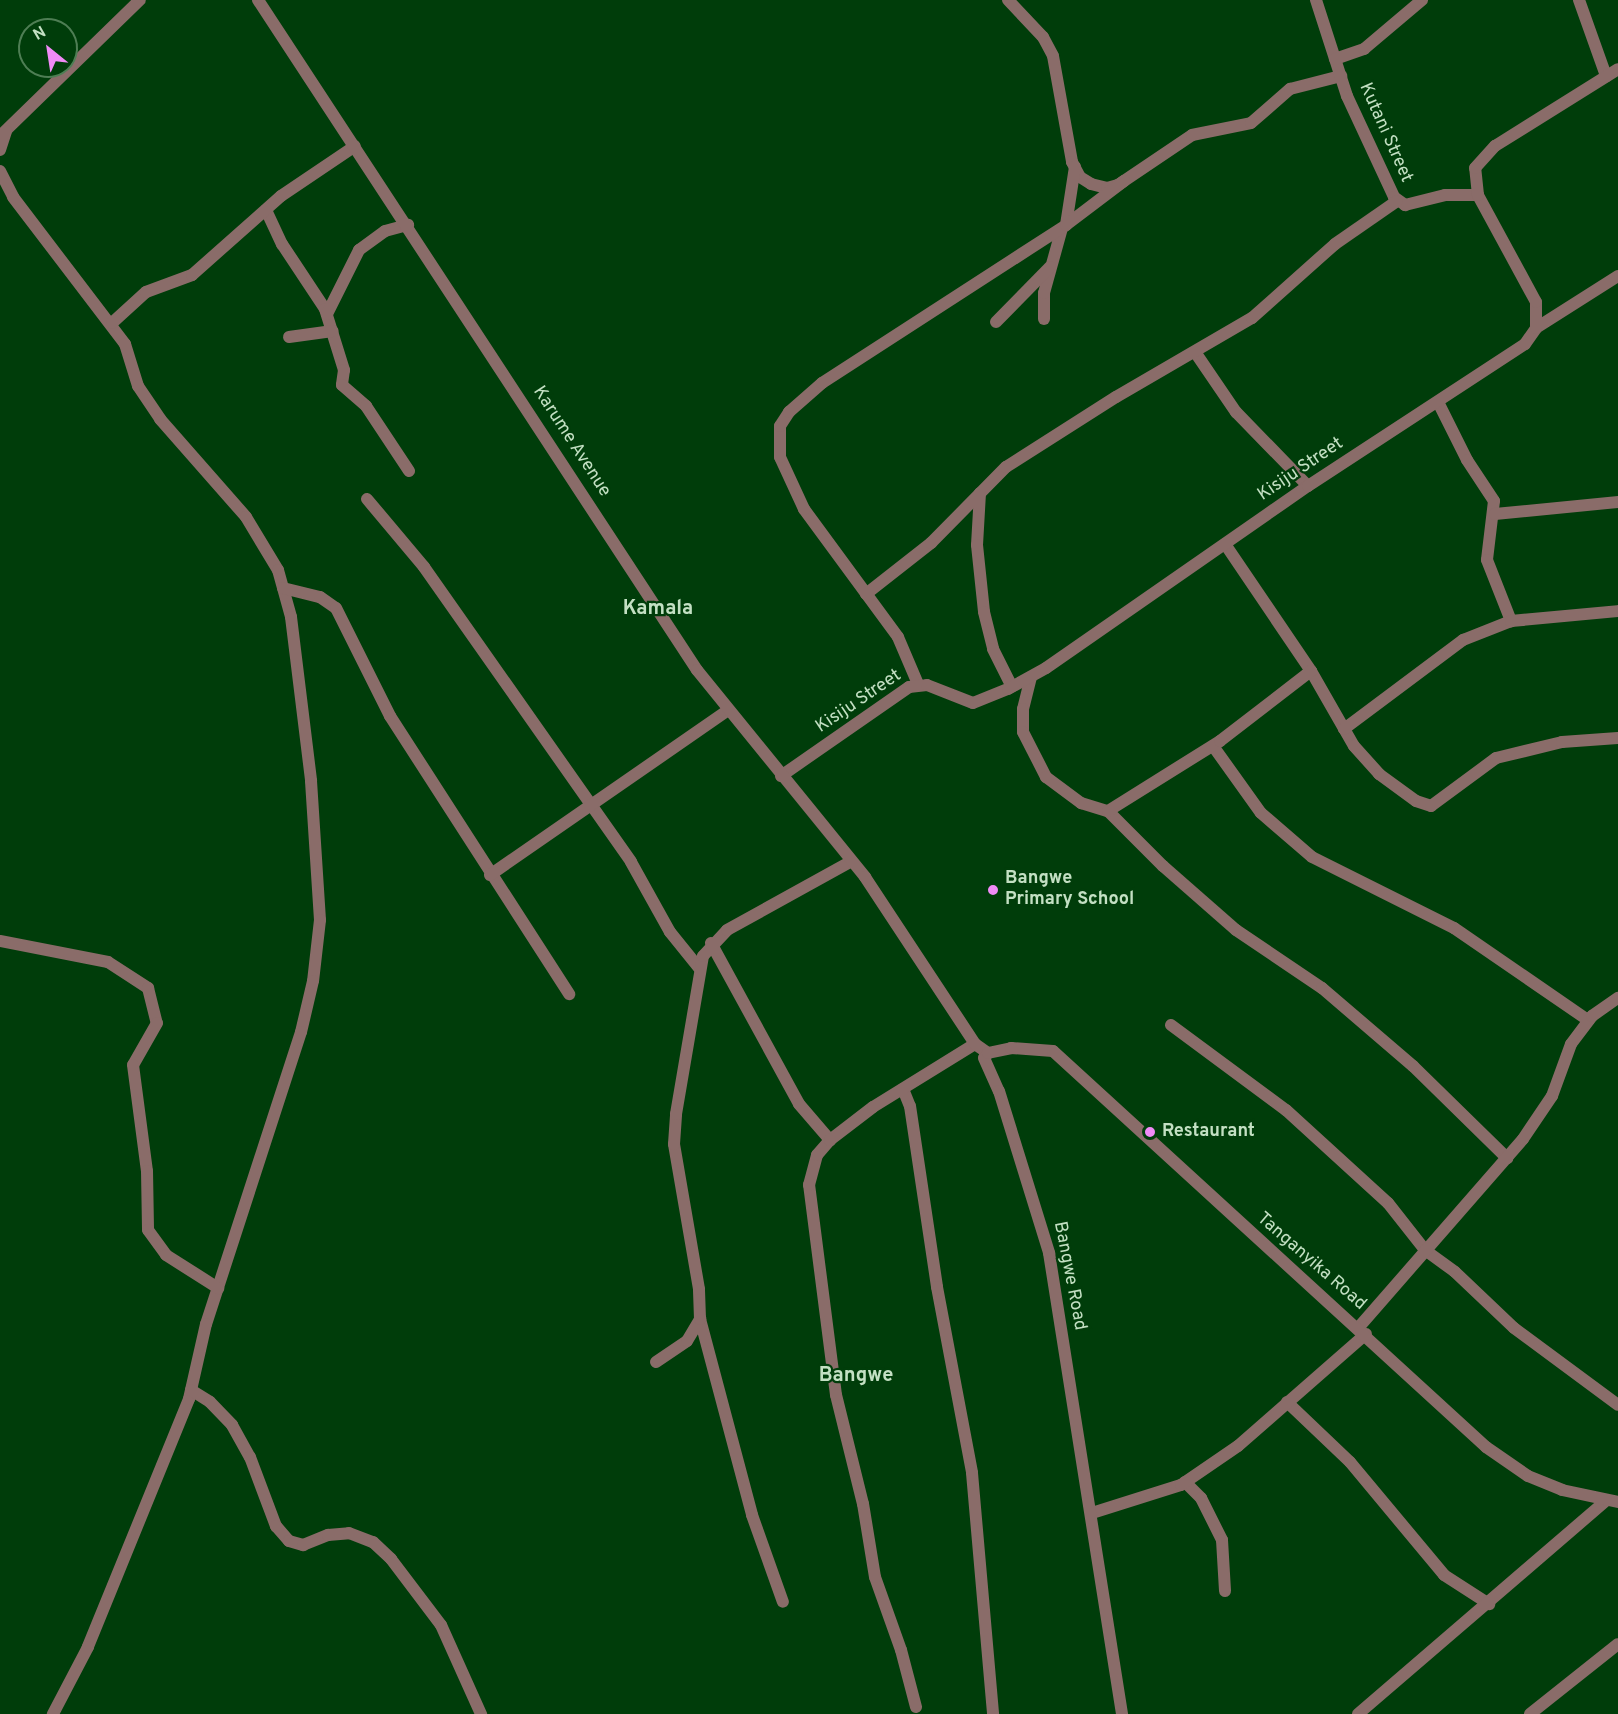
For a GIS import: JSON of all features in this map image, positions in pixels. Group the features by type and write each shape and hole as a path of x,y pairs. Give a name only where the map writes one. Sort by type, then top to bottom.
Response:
{"street":[{"path":"0,150 3,134 140,0"},
{"name":"Karume Avenue","path":"258,0 408,225 697,670 873,889 975,1044"},
{"path":"1008,0 1043,37 1053,56 1075,166 1064,226 1050,267 1044,319"},
{"name":"Kutani Street","path":"1316,0 1368,147 1397,201 1405,205 1445,195 1478,195"},
{"path":"1320,13 1327,0"},
{"path":"1335,59 1364,48 1422,0"},
{"path":"1536,328 1536,302 1478,195 1475,168 1481,157 1615,73 1579,0"},
{"path":"918,684 898,637 804,509 780,457 780,426 789,412 822,383 1064,226 1124,181 1192,135 1251,123 1290,89 1341,76"},
{"path":"112,323 146,292 192,275 266,210 355,146"},
{"path":"1075,166 1090,184 1107,188 1124,181"},
{"path":"0,171 2,181 36,230 112,323 125,344 138,386 176,440 246,517 278,570 291,617 311,781 320,920 313,981 301,1032 218,1288 191,1390 88,1647 53,1714"},
{"path":"866,594 931,543 980,493 1023,456 1252,318 1335,244 1397,201"},
{"path":"266,210 282,244 327,314 344,370 342,385 366,406 409,471"},
{"path":"327,314 359,250 385,231 408,225"},
{"path":"996,322 1050,267"},
{"name":"Kisiju Street","path":"781,776 918,684 967,703 1012,687 1308,486 1525,344 1536,328 1618,276"},
{"path":"290,337 333,331"},
{"path":"1195,352 1236,412 1308,486"},
{"path":"1438,402 1470,466 1494,501 1495,514 1487,545 1487,560 1511,621"},
{"path":"980,493 977,545 984,612 993,649 1012,687"},
{"path":"367,499 424,567 589,806 631,862 670,932 699,969"},
{"path":"1495,514 1618,502"},
{"path":"1225,544 1311,671 1344,729 1379,774 1400,792 1431,806 1496,758 1562,742 1618,738"},
{"path":"283,588 320,597 336,608 390,716 490,875 569,994"},
{"path":"1344,729 1463,640 1511,621 1618,611"},
{"path":"1108,811 1214,746 1311,671"},
{"path":"1030,676 1022,720 1036,761 1061,792 1081,803 1108,811 1163,866 1236,930 1322,988 1387,1043 1507,1158"},
{"path":"490,875 728,710"},
{"path":"1214,746 1261,813 1320,862 1454,928 1588,1020"},
{"path":"783,1602 752,1515 700,1319 699,1289 674,1144 699,969 711,943 850,862"},
{"path":"0,941 108,962 148,988 157,1023 133,1065 147,1171 148,1230 166,1255 198,1271 218,1288"},
{"path":"711,943 799,1104 830,1140"},
{"path":"1092,1513 1185,1482 1238,1446 1363,1331 1425,1250 1507,1158 1546,1105 1571,1044 1588,1020 1618,998"},
{"path":"1171,1025 1320,1139 1388,1203 1425,1250 1455,1272 1522,1334 1618,1405"},
{"path":"916,1707 901,1650 875,1577 863,1504 831,1367 809,1185 817,1155 830,1140 903,1089 975,1044 988,1053"},
{"name":"Tanganyika Road","path":"988,1053 1011,1048 1053,1052 1188,1179 1363,1331 1486,1447 1528,1476 1562,1490 1612,1501"},
{"name":"Bangwe Road","path":"988,1053 984,1058 999,1091 1049,1253 1092,1513 1122,1714"},
{"path":"903,1089 910,1106 923,1203 972,1473 993,1714"},
{"path":"656,1362 687,1341 700,1319"},
{"path":"191,1390 210,1402 232,1425 250,1457 276,1526 289,1541 303,1545 328,1535 349,1533 373,1542 391,1559 446,1633 481,1714"},
{"path":"1287,1402 1364,1477 1444,1575 1489,1604"},
{"path":"1185,1482 1201,1498 1222,1540 1225,1591"},
{"path":"1358,1714 1612,1501"},
{"path":"1530,1714 1618,1644"}],"place":[{"name":"Bangwe Primary School","path":"993,890"},
{"name":"Restaurant","path":"1150,1132"}],"district":[{"name":"Kamala","path":"658,609"},
{"name":"Bangwe","path":"856,1376"}]}
